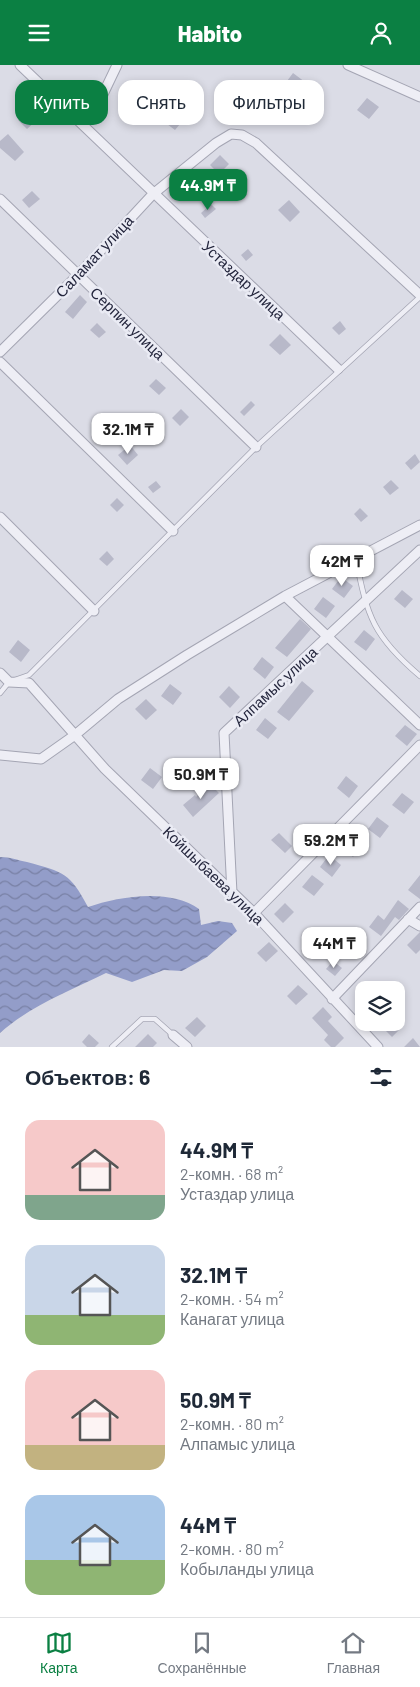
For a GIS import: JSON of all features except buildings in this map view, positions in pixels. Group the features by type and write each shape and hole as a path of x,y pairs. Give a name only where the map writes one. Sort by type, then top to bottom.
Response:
{"street":[{"name":"Устаздар улица","path":"20,65 36,80"},
{"path":"108,82 116,65"},
{"path":"348,65 420,97"},
{"name":"Устаздар улица","path":"85,125 153,194 338,369"},
{"name":"Саламат улица","path":"0,352 79,274 153,194 216,143 231,134 242,135 256,143 420,296"},
{"name":"Серпин улица","path":"0,199 256,447"},
{"path":"0,362 173,531"},
{"path":"0,517 94,611"},
{"path":"0,755 41,759 75,735 118,699 285,596 420,525"},
{"name":"Алпамыс улица","path":"232,893 224,733 291,673 326,637 420,550"},
{"path":"285,596 420,725"},
{"path":"0,673 5,682"},
{"name":"Койшыбаева улица","path":"5,682 29,683 105,769 254,913 378,1047"},
{"path":"254,913 420,745"},
{"path":"332,999 420,907"},
{"path":"408,919 420,925"},
{"path":"173,1035 187,1047"}],"lane":[{"path":"0,693 5,682 29,675 256,447 338,369 420,296"},
{"path":"355,558 364,602 386,645 420,676"},
{"path":"112,1047 142,1019 155,1019 173,1035"}],"water":[{"path":"0,857 40,865 58,872 71,880 88,907 129,897 160,896 174,898 187,902 199,909 201,925 218,921 232,923 237,931 207,957 182,971 164,970 132,982 106,973 38,1006 0,1033"}]}
